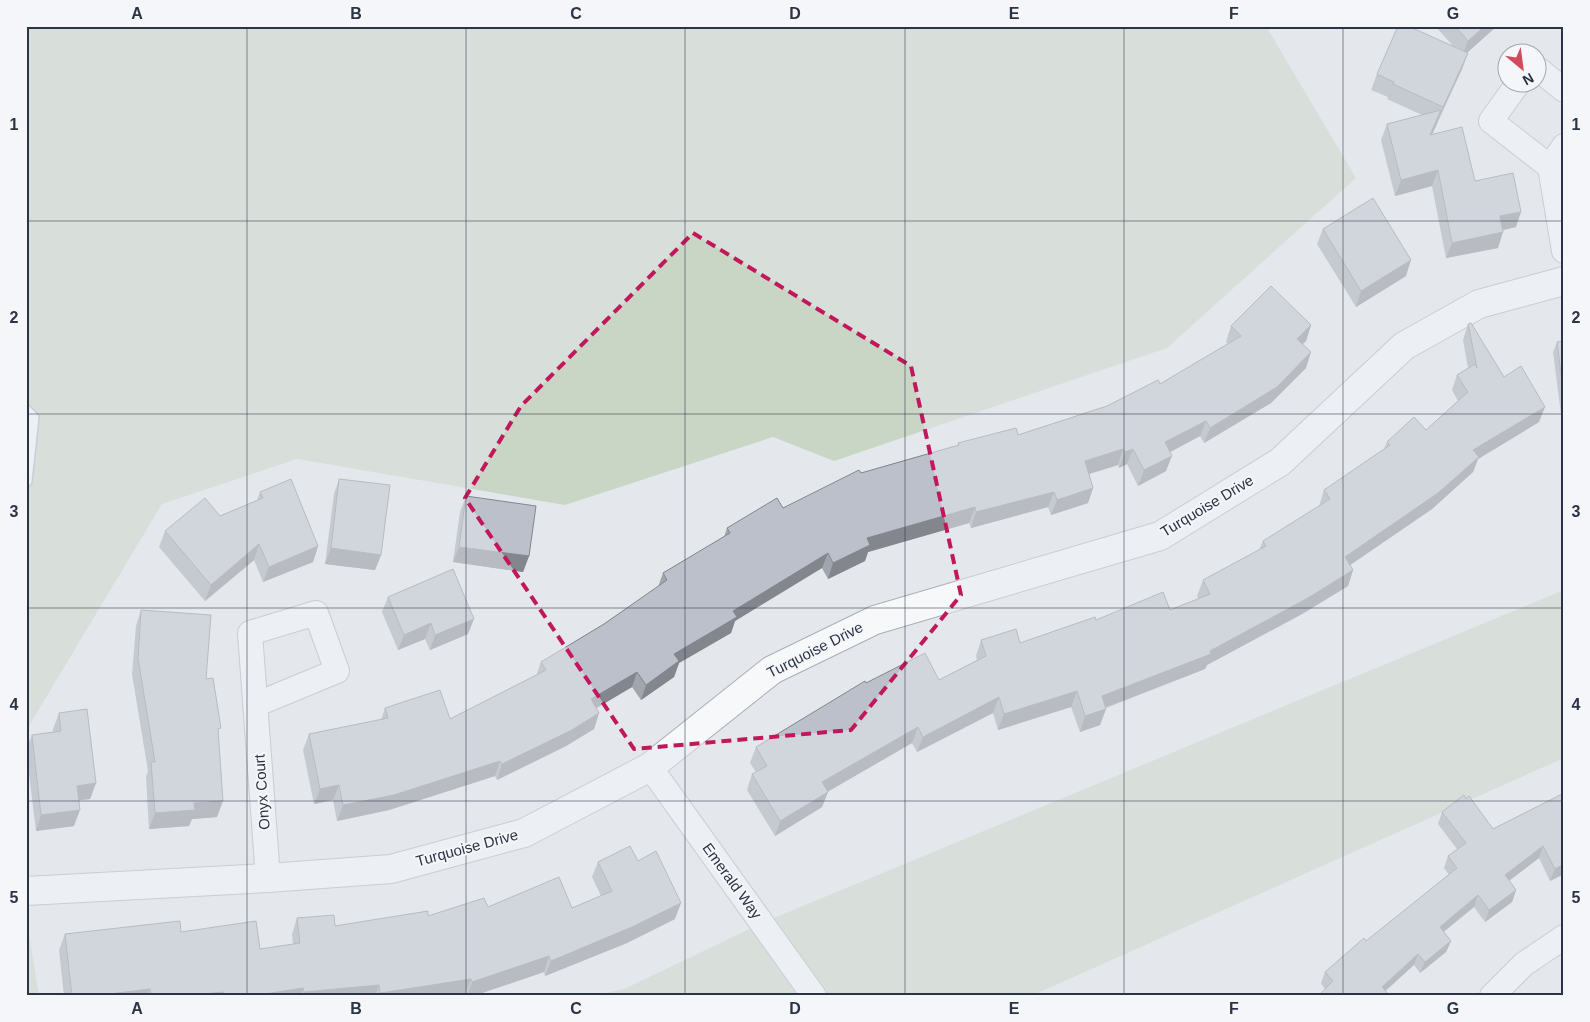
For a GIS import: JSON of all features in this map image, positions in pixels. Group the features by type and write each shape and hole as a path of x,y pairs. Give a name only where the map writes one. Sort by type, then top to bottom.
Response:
{"street":[{"path":"1548,77 1564,90"},
{"path":"1512,92 1491,121 1550,166 1564,251"},
{"path":"1550,166 1564,146"},
{"name":"Turquoise Drive","path":"26,891 268,878 391,869 524,833 650,766 772,670 875,620 1160,536 1280,462 1404,346 1479,304 1564,281"},
{"name":"Onyx Court","path":"255,706 268,878"},
{"name":"Emerald Way","path":"650,766 814,996"},
{"path":"1492,996 1524,964 1564,937"}],"lane":[{"path":"26,411 33,418 26,481"}],"highlighted area":[{"path":"693,233 911,366 961,595 851,730 634,749 465,498 521,406"}],"green space":[{"path":"26,26 1266,26 1356,178 1167,348 834,461 773,437 565,505 297,459 162,504 26,731"},
{"path":"1564,590 1564,758 1031,996 591,996 624,989 762,923"},
{"path":"26,916 39,996 26,996"}],"building":[{"path":"1398,26 1408,26 1468,53 1443,107 1393,84 1394,82 1377,74"},
{"path":"1455,26 1485,26 1468,41"},
{"path":"1441,110 1430,135 1462,127 1475,181 1513,173 1521,212 1500,216 1503,232 1452,243 1438,170 1401,180 1387,124"},
{"path":"1373,198 1411,260 1361,291 1323,229"},
{"path":"1271,286 1311,325 1297,339 1311,352 1277,387 1210,428 1206,421 1165,442 1172,456 1144,470 1133,449 1125,452 1123,449 1085,461 1093,488 1057,500 1054,492 976,512 975,507 867,538 870,545 833,563 828,553 733,611 737,617 674,654 679,661 646,685 637,672 591,699 599,713 572,730 502,764 500,761 394,795 343,805 339,785 320,789 309,734 388,718 385,708 440,690 450,719 546,670 541,662 604,624 667,580 663,573 730,533 727,528 777,498 783,508 859,470 861,473 959,445 958,443 1016,428 1018,435 1107,406 1158,380 1160,384 1241,336 1231,326"},
{"path":"1471,323 1504,377 1521,366 1545,407 1473,450 1479,457 1438,493 1345,557 1353,570 1308,598 1210,651 1211,654 1102,696 1106,709 1085,716 1077,691 1004,714 999,697 923,737 918,727 822,782 828,792 780,821 752,774 767,766 756,747 865,681 866,683 925,653 939,680 986,656 981,640 1016,629 1020,643 1095,617 1096,620 1163,592 1170,610 1210,594 1203,580 1266,546 1263,541 1330,499 1324,490 1390,445 1387,442 1414,417 1426,430 1468,392 1457,375 1475,364 1477,368 1468,324"},
{"path":"1564,341 1564,398 1557,342"},
{"path":"291,479 318,546 269,567 259,544 211,585 165,531 205,498 220,516 263,498 260,492"},
{"path":"339,479 390,485 381,555 331,548"},
{"path":"466,496 536,506 529,556 459,547"},
{"path":"453,569 474,619 435,635 431,623 404,635 388,597"},
{"path":"141,610 211,615 206,679 213,678 221,728 218,729 223,801 194,803 195,810 155,813 151,762 155,762 138,658"},
{"path":"87,709 96,783 77,786 80,810 41,815 32,735 61,731 59,713"},
{"path":"1564,793 1564,864 1555,869 1543,846 1505,875 1516,890 1489,910 1478,895 1440,927 1451,941 1425,962 1418,954 1382,987 1390,996 1318,996 1333,981 1325,972 1364,938 1366,941 1457,868 1448,856 1466,843 1442,812 1464,795 1466,799 1469,796 1493,829"},
{"path":"630,846 638,861 656,851 681,903 632,927 551,961 549,956 472,982 471,979 380,993 379,985 304,992 303,988 252,996 224,996 223,992 183,996 151,996 150,989 93,996 72,996 65,934 180,921 181,932 256,921 260,949 300,943 297,918 334,915 335,926 428,911 428,916 484,898 488,907 559,877 572,908 612,891 598,862"}]}
